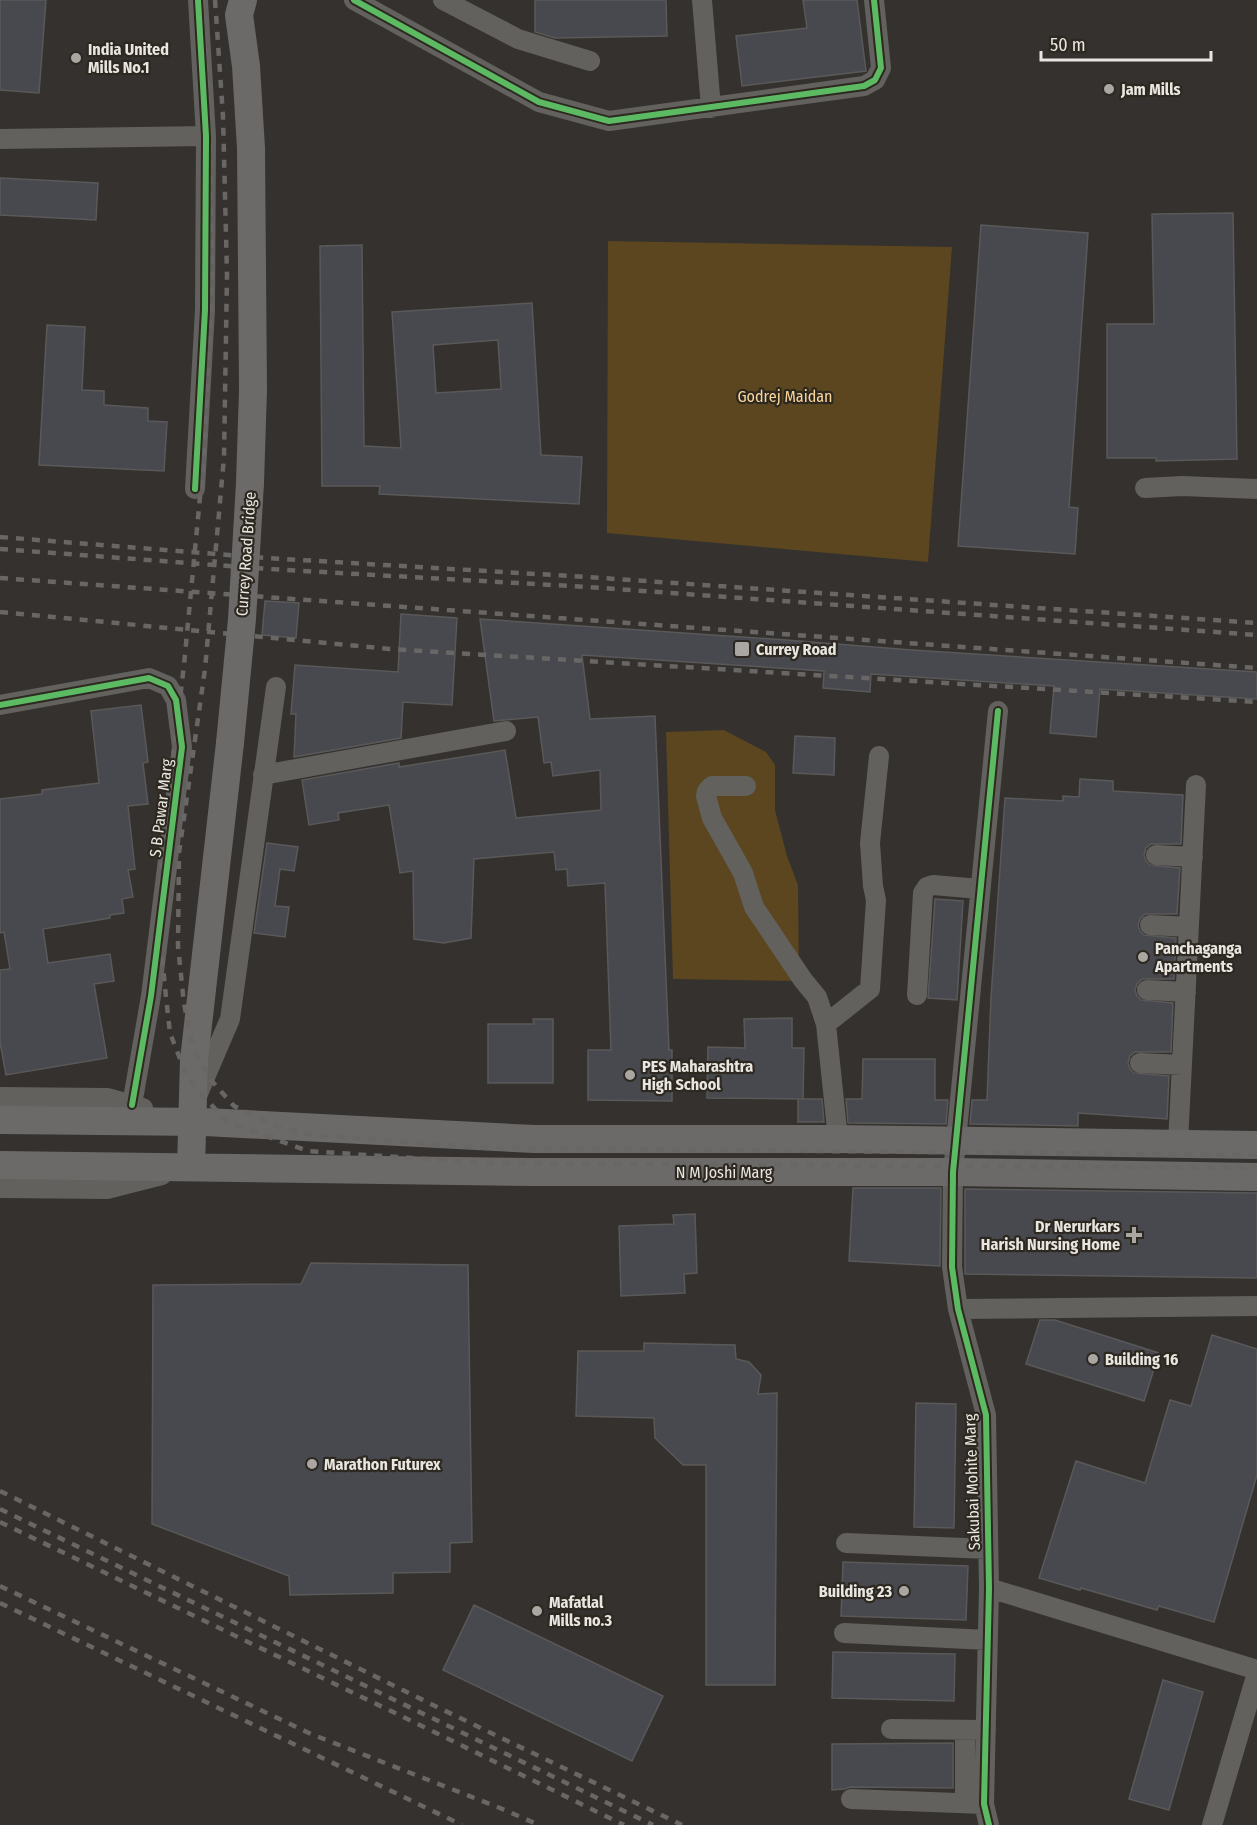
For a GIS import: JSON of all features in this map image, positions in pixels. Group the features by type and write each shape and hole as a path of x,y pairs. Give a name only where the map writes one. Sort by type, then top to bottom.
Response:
{"main road":[{"name":"Currey Road Bridge","path":"191,1167 194,1060 242,619 250,483 253,390 251,148 246,66 237,5"},
{"name":"N M Joshi Marg","path":"0,1120 108,1121 192,1115 534,1139 838,1139 1257,1145"},
{"name":"N M Joshi Marg","path":"0,1165 534,1172 953,1172 1257,1177"}],"street":[{"path":"195,489 205,310 206,136 198,0"},
{"path":"354,0 538,102 609,121 864,86 875,80 881,68 874,0"},
{"path":"443,0 518,39 590,61"},
{"path":"702,0 711,108"},
{"path":"0,139 206,136"},
{"path":"1145,488 1182,486 1257,489"},
{"name":"S B Pawar Marg","path":"0,705 149,678 168,686 176,700 182,747 151,996 132,1105"},
{"path":"0,1097 108,1098 132,1105 192,1115 230,1019 276,687"},
{"name":"Sakubai Mohite Marg","path":"989,1825 975,1803 986,1730 989,1588 986,1415 958,1309 952,1267 953,1172 998,711"},
{"path":"263,775 506,731"},
{"path":"826,1024 870,989 876,900 870,843 879,756"},
{"path":"1178,1143 1196,785"},
{"path":"746,786 712,786 706,796 712,818 742,873 754,907 817,997 826,1024 838,1139"},
{"path":"1156,855 1193,856"},
{"path":"917,995 923,892 927,887 933,885 980,889"},
{"path":"1150,925 1189,927"},
{"path":"1147,990 1186,992"},
{"path":"1140,1063 1182,1065"},
{"path":"0,1188 106,1189 191,1167"},
{"path":"958,1309 1257,1306"},
{"path":"846,1543 988,1550"},
{"path":"989,1588 1257,1672 1212,1825"},
{"path":"844,1633 988,1640"},
{"path":"891,1729 986,1730"},
{"path":"851,1799 975,1803 965,1730"}],"green space":[{"name":"Godrej Maidan","path":"608,241 952,247 928,562 607,533"},
{"path":"724,730 766,752 775,765 775,810 787,856 798,885 799,981 673,979 666,732"}],"building":[{"path":"0,0 46,0 39,93 0,90"},
{"path":"535,0 666,0 667,36 555,38 535,32"},
{"path":"803,0 857,0 866,71 742,86 736,36 807,28"},
{"path":"0,178 98,183 96,220 0,215"},
{"path":"1233,213 1237,459 1156,461 1156,458 1107,458 1107,324 1154,324 1152,214"},
{"path":"981,225 1088,233 1069,507 1078,508 1075,554 958,546"},
{"path":"362,245 364,446 401,448 392,312 532,303 541,455 582,457 579,504 379,494 380,486 322,486 320,246","holes":["498,340 501,389 436,393 433,345"]},
{"path":"47,325 85,327 82,390 104,391 104,405 148,408 148,421 167,422 164,471 39,465"},
{"path":"265,601 299,603 296,638 262,635"},
{"path":"401,614 457,618 452,705 403,702 401,738 294,757 296,714 291,714 295,665 398,672"},
{"path":"480,619 1257,672 1257,699 1100,689 1096,737 1050,733 1054,686 871,674 870,692 823,688 824,671 582,655 590,719 655,716 669,1050 672,1050 672,1101 588,1100 588,1050 611,1050 605,883 568,886 567,869 556,870 554,852 474,859 471,938 444,943 414,939 413,871 400,873 389,805 338,813 339,820 309,825 302,780 399,763 399,767 505,750 516,818 601,810 600,770 553,776 551,762 544,763 538,717 494,721"},
{"path":"141,705 148,762 143,763 148,804 128,806 135,869 128,870 133,897 122,899 124,913 110,915 110,918 43,929 48,963 110,954 114,981 94,984 107,1058 6,1075 0,1042 0,970 10,969 4,932 0,933 0,799 42,794 42,790 99,783 91,711"},
{"path":"795,736 835,738 834,775 793,773"},
{"path":"1080,779 1113,781 1113,791 1183,795 1181,844 1151,844 1146,848 1144,855 1150,865 1180,868 1177,914 1145,914 1138,925 1144,935 1176,938 1174,979 1142,979 1135,990 1141,1000 1173,1003 1171,1052 1135,1052 1130,1056 1128,1063 1134,1073 1169,1076 1167,1119 1078,1113 1078,1126 970,1124 972,1100 987,1100 991,997 1005,798 1063,801 1063,796 1079,797"},
{"path":"267,843 298,847 294,871 280,869 275,906 289,907 285,937 254,933"},
{"path":"935,899 963,901 957,1000 928,998"},
{"path":"792,1018 792,1048 804,1048 803,1099 707,1098 708,1047 745,1048 744,1019"},
{"path":"533,1019 553,1019 553,1083 488,1083 488,1024 534,1024"},
{"path":"863,1059 935,1059 935,1100 948,1100 946,1124 848,1123 846,1099 862,1099"},
{"path":"798,1099 822,1099 824,1122 798,1122"},
{"path":"853,1188 941,1188 940,1266 849,1261"},
{"path":"965,1189 1257,1193 1257,1278 965,1274"},
{"path":"695,1214 697,1273 684,1274 685,1293 621,1296 619,1226 674,1224 673,1215"},
{"name":"Marathon Futurex","path":"311,1263 468,1265 472,1542 450,1543 450,1572 393,1573 393,1593 290,1595 289,1576 152,1524 153,1285 301,1284"},
{"name":"Building 16","path":"1040,1320 1055,1320 1159,1353 1144,1401 1026,1364"},
{"path":"1212,1335 1257,1349 1257,1475 1214,1622 1159,1606 1157,1610 1039,1578 1076,1461 1145,1483 1170,1400 1191,1406"},
{"path":"644,1343 735,1345 736,1359 749,1362 761,1375 758,1394 777,1393 775,1685 706,1685 706,1465 683,1465 655,1438 654,1418 576,1416 578,1351 644,1351"},
{"path":"916,1403 956,1404 954,1528 914,1527"},
{"name":"Building 23","path":"843,1562 968,1566 966,1620 841,1616"},
{"path":"474,1605 663,1696 632,1761 443,1670"},
{"path":"833,1652 955,1654 954,1701 832,1698"},
{"path":"1163,1680 1203,1692 1169,1810 1129,1799"},
{"path":"953,1743 953,1788 851,1787 832,1790 832,1744"}],"railway":[{"path":"202,0 209,115 212,273 204,455 184,665 162,851 161,946 170,1033 188,1079 227,1122 308,1151 486,1163 1257,1168"},
{"path":"215,0 223,116 227,275 224,457 205,669 179,853 178,946 184,1004 193,1047 209,1078 234,1106 278,1127 314,1135 488,1148 1257,1155"},
{"path":"0,537 267,558 587,577 1257,623"},
{"path":"0,549 269,569 588,587 1257,635"},
{"path":"0,578 1257,668"},
{"path":"0,612 389,649 1257,702"},
{"path":"0,1491 682,1825"},
{"path":"0,1509 653,1825"},
{"path":"0,1522 624,1825"},
{"path":"0,1586 311,1734 539,1825"},
{"path":"0,1603 462,1825"}],"cycle path":[{"path":"195,489 205,310 206,136 198,0"},
{"path":"354,0 539,102 609,121 864,86 875,80 881,68 874,0"},
{"path":"0,705 149,678 168,686 176,700 182,747 151,996 132,1105"},
{"path":"989,1825 984,1804 989,1588 986,1415 958,1309 952,1267 953,1172 998,711"}],"place":[{"name":"India United Mills No.1","path":"76,58"},
{"name":"Jam Mills","path":"1109,89"},
{"name":"Currey Road","path":"742,649"},
{"name":"Panchaganga Apartments","path":"1143,957"},
{"name":"PES Maharashtra High School","path":"630,1075"},
{"name":"Dr Nerurkars Harish Nursing Home","path":"1134,1235"},
{"name":"Building 16","path":"1093,1359"},
{"name":"Marathon Futurex","path":"312,1464"},
{"name":"Building 23","path":"904,1591"},
{"name":"Mafatlal Mills no.3","path":"537,1611"}]}
